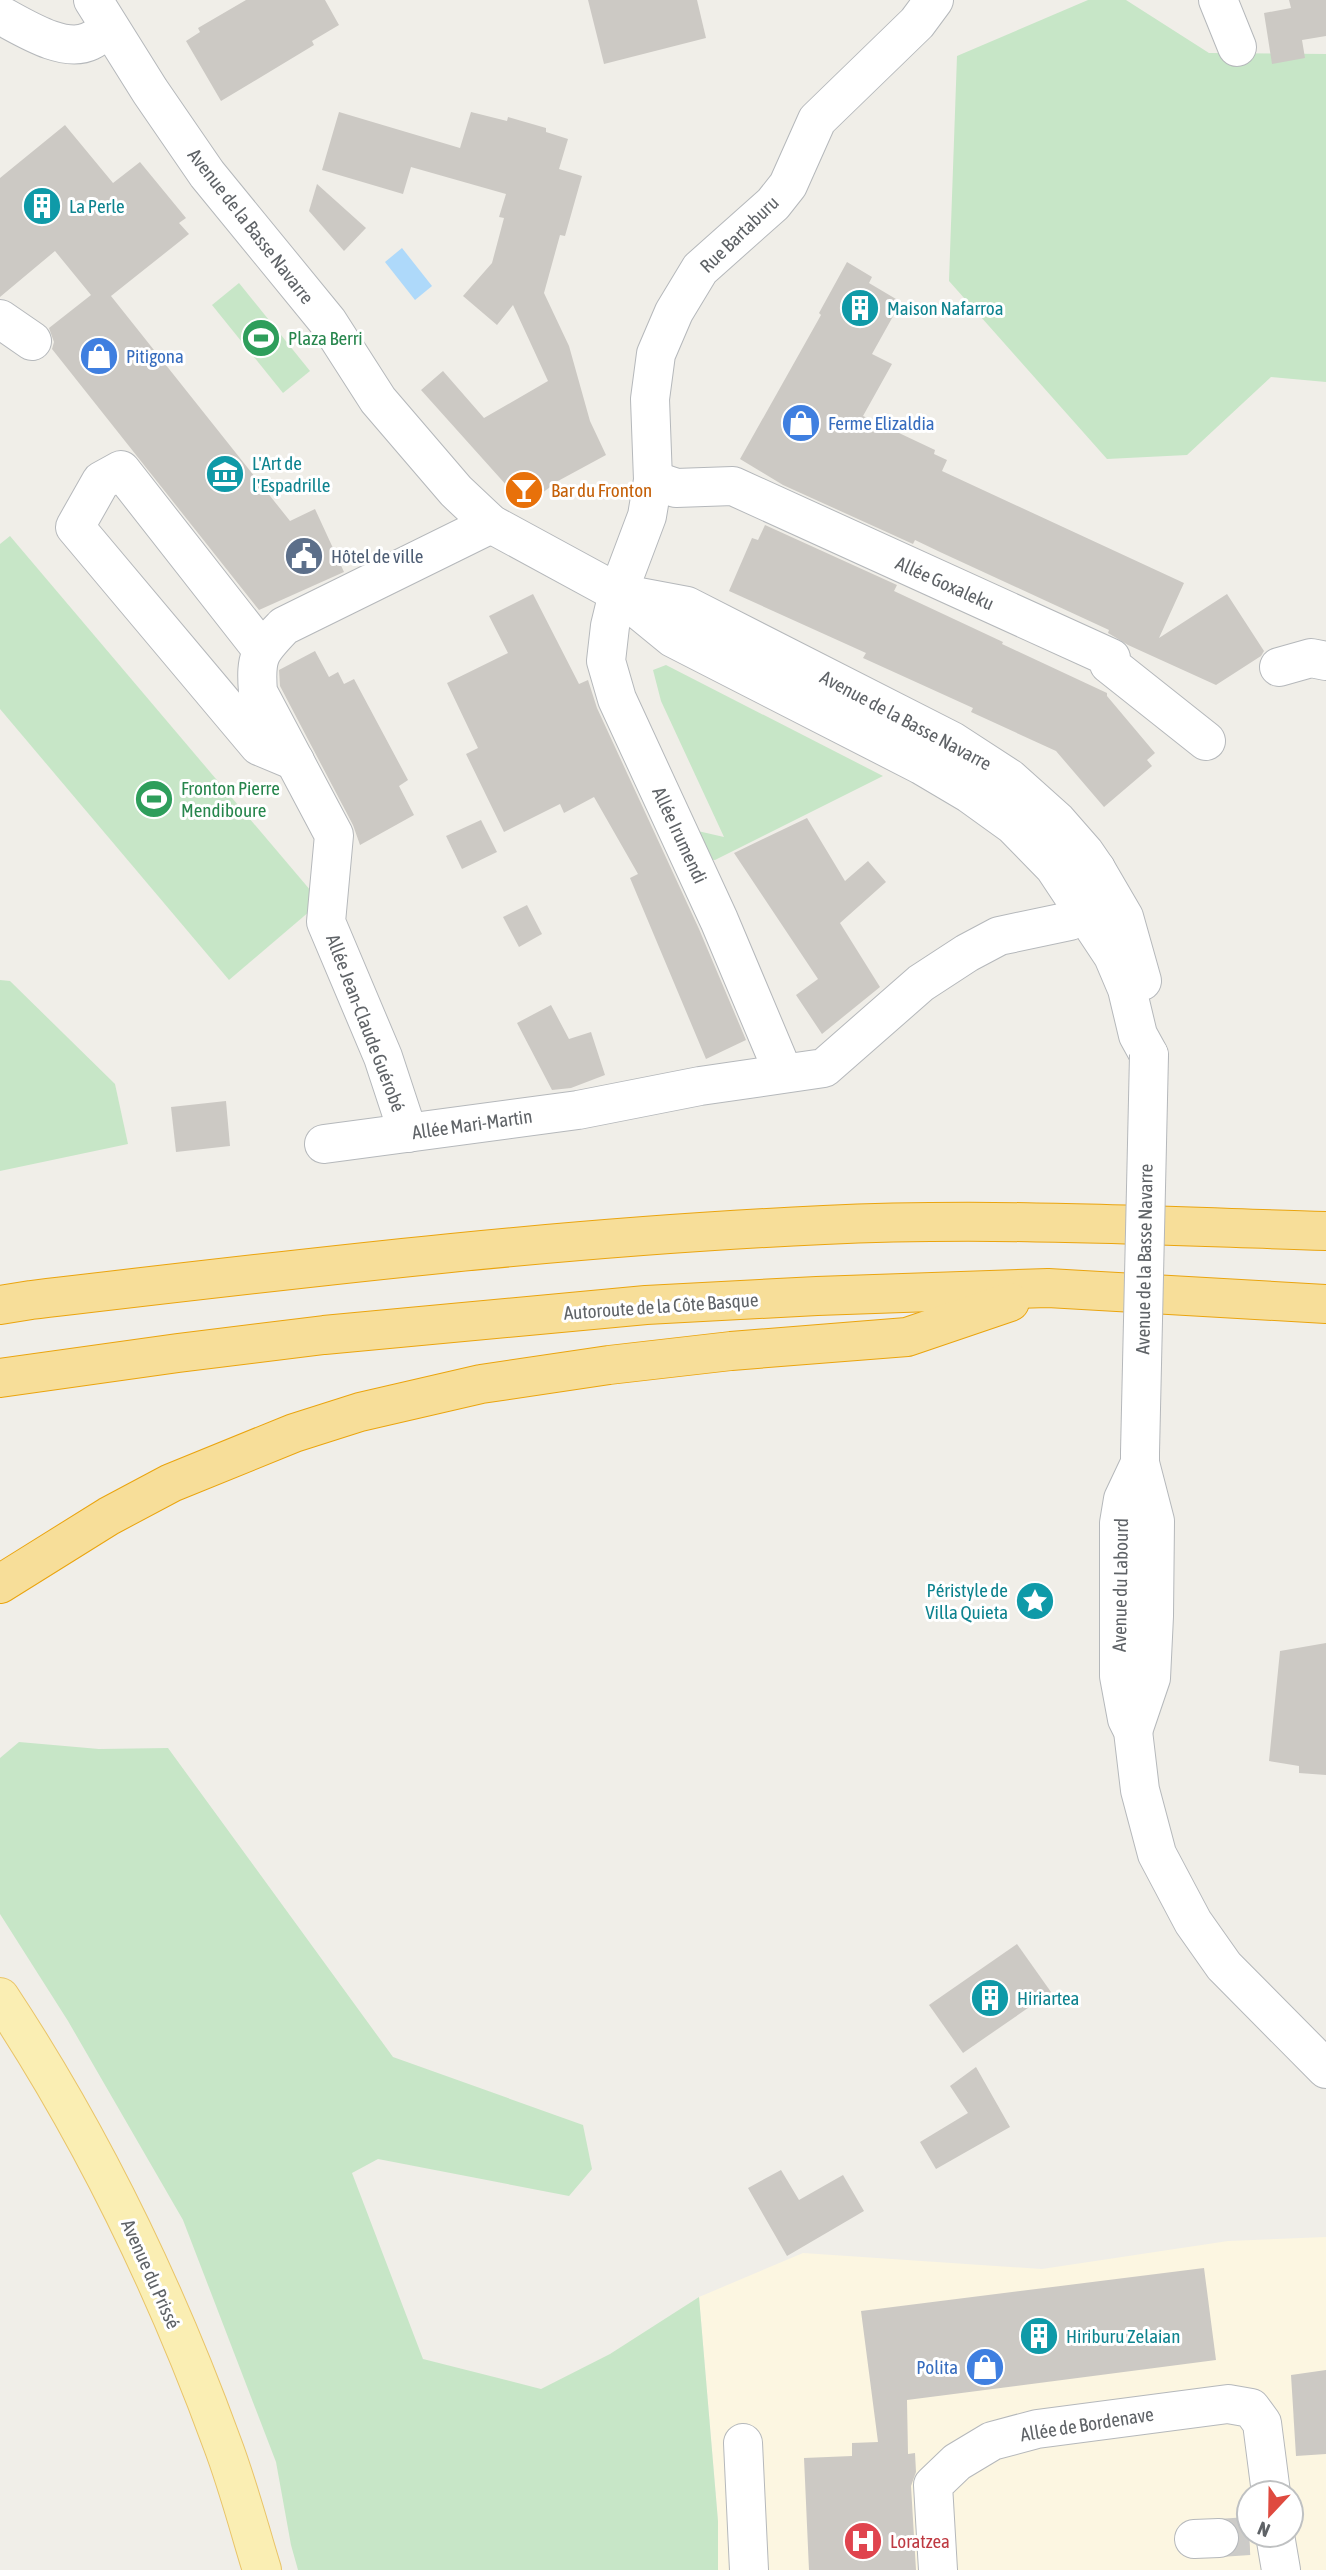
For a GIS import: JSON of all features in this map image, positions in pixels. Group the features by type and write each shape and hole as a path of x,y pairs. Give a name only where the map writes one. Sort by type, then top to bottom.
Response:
{"highway":[{"path":"0,1305 429,1254 690,1232 826,1224 988,1221 1326,1230"},
{"path":"0,1584 109,1516 171,1483 294,1433 360,1412 481,1384 609,1365 731,1351 907,1337 1048,1289"},
{"name":"Autoroute de la Côte Basque","path":"0,1378 324,1335 634,1306 817,1296 1048,1289 1326,1304"}],"main road":[{"name":"Avenue du Prissé","path":"0,1997 106,2174 155,2277 223,2444 262,2570"}],"street":[{"name":"Rue Bartaburu","path":"618,593 648,516 653,480 650,399 656,354 674,312 700,269 772,204 788,185 817,120 917,23 934,0"},
{"path":"1218,0 1237,47"},
{"path":"0,15 30,32 70,44 89,42 101,14"},
{"name":"Avenue de la Basse Navarre","path":"101,14 207,174 328,322 379,400 456,491 491,524 618,593 673,638 921,765 970,794 1013,825 1054,867 1113,956 1146,1035"},
{"path":"0,319 32,341"},
{"path":"295,761 260,746 75,527 101,481 121,470 262,650 284,626 491,524"},
{"name":"Allée Goxaleku","path":"653,480 676,488 733,486 1111,658 1108,664 1206,741"},
{"name":"Avenue de la Basse Navarre","path":"618,593 687,606 952,741 1009,778 1057,821 1085,853 1125,916 1146,1035 1140,1463"},
{"name":"Allée Irumendi","path":"618,593 610,626 606,661 617,699 719,920 783,1072"},
{"name":"Allée Jean-Claude Guérobé","path":"262,650 256,667 258,692 334,835 326,922 383,1057 408,1133"},
{"path":"1279,667 1311,658 1326,662"},
{"path":"1083,913 1096,869"},
{"name":"Allée Mari-Martin","path":"324,1144 578,1110 783,1072 824,1068 921,983 999,936 1070,921 1083,913"},
{"name":"Avenue du Labourd","path":"1140,1463 1137,1499 1155,1521 1153,1659 1151,1678 1133,1731 1140,1790 1157,1854 1193,1922 1224,1966 1326,2069"},
{"name":"Allée de Bordenave","path":"938,2570 933,2485 957,2462 992,2441 1037,2429 1228,2404 1251,2408 1262,2423 1269,2479"},
{"path":"743,2443 749,2570"},
{"path":"1256,2549 1282,2570"}],"shaded area":[{"path":"1326,2237 1326,2570 718,2570 718,2521 699,2297 803,2253 1042,2269 1228,2241"}],"green space":[{"path":"1088,0 1126,0 1209,53 1326,54 1326,382 1271,377 1187,455 1107,459 949,281 957,56"},
{"name":"Plaza Berri","path":"239,283 310,371 283,393 212,305"},
{"name":"Fronton Pierre Mendiboure","path":"10,536 311,891 310,911 229,980 0,709 0,544"},
{"path":"666,665 883,776 715,860 703,859 689,829 724,837 661,701 653,670"},
{"path":"0,980 10,981 115,1084 128,1144 0,1171"},
{"path":"19,1742 99,1749 168,1748 393,2057 583,2125 592,2169 569,2196 378,2159 352,2173 423,2359 541,2389 610,2354 699,2297 718,2521 718,2570 298,2570 276,2462 183,2220 68,2021 0,1914 0,1758"}],"water":[{"path":"402,248 432,286 415,300 385,262"}],"building":[{"path":"246,0 325,0 339,25 312,41 314,45 221,101 186,41 200,32 198,28"},
{"path":"588,0 697,0 706,38 604,64"},
{"path":"1289,0 1326,0 1326,36 1302,40 1305,58 1272,64 1264,13 1291,8"},
{"path":"339,112 460,148 471,112 507,121 508,117 546,128 546,132 568,139 559,169 582,176 565,236 560,235 544,293 569,346 590,421 606,455 558,481 525,506 421,390 443,371 484,418 548,381 513,305 497,325 463,296 492,263 504,218 499,217 506,194 411,167 403,194 322,170"},
{"path":"65,125 113,183 140,162 186,218 179,223 189,234 111,296 290,521 315,509 344,572 259,610 52,349 54,342 49,328 91,295 55,251 0,297 0,178"},
{"path":"317,184 366,228 344,251 309,211"},
{"path":"847,262 872,277 869,283 901,302 872,354 892,364 863,416 935,450 934,454 947,460 942,471 1184,583 1159,638 1227,594 1264,651 1261,656 1216,685 1128,645 1108,633 1109,630 915,540 913,544 783,485 740,459 821,315 819,313"},
{"path":"765,525 897,585 894,591 1107,693 1155,753 1147,760 1152,766 1104,807 1056,751 971,712 973,708 863,658 866,653 729,591 752,538 758,540"},
{"path":"533,594 579,684 588,680 597,708 699,929 746,1040 706,1059 630,878 638,874 594,797 564,813 560,804 504,832 466,754 478,748 447,683 508,653 489,616"},
{"path":"315,651 329,677 338,672 344,684 354,679 408,780 399,786 414,815 360,845 353,825 280,686 279,670"},
{"path":"807,818 845,881 868,861 886,882 840,923 880,987 822,1034 796,995 818,979 734,853"},
{"path":"481,820 497,852 462,869 446,836"},
{"path":"527,905 542,934 519,947 503,917"},
{"path":"551,1005 569,1039 591,1032 605,1075 571,1088 552,1090 517,1023"},
{"path":"226,1101 230,1146 176,1152 171,1107"},
{"path":"1326,1643 1326,1775 1299,1773 1299,1766 1269,1761 1280,1651"},
{"name":"Hiriartea","path":"1017,1944 1051,1992 963,2053 929,2005"},
{"path":"976,2067 1010,2127 936,2169 920,2142 968,2113 950,2086"},
{"path":"781,2170 799,2200 843,2175 864,2211 787,2256 748,2188"},
{"name":"Hiriburu Zelaian","path":"1204,2268 1216,2360 907,2400 908,2454 915,2453 916,2472 911,2486 916,2570 809,2570 804,2458 852,2456 852,2443 878,2442 861,2311"},
{"path":"1326,2370 1326,2454 1296,2456 1291,2375"},
{"path":"1236,2549 1250,2549 1250,2552 1235,2552"}],"tunnel":[{"path":"1219,2538 1235,2537"}],"place":[{"name":"La Perle","path":"42,206"},
{"name":"Maison Nafarroa","path":"860,308"},
{"name":"Plaza Berri","path":"261,338"},
{"name":"Pitigona","path":"99,356"},
{"name":"Ferme Elizaldia","path":"801,423"},
{"name":"L'Art de l'Espadrille","path":"225,474"},
{"name":"Bar du Fronton","path":"524,490"},
{"name":"Hôtel de ville","path":"304,556"},
{"name":"Fronton Pierre Mendiboure","path":"154,799"},
{"name":"Péristyle de Villa Quieta","path":"1035,1601"},
{"name":"Hiriartea","path":"990,1998"},
{"name":"Hiriburu Zelaian","path":"1039,2336"},
{"name":"Polita","path":"985,2367"},
{"name":"Loratzea","path":"863,2541"}]}
